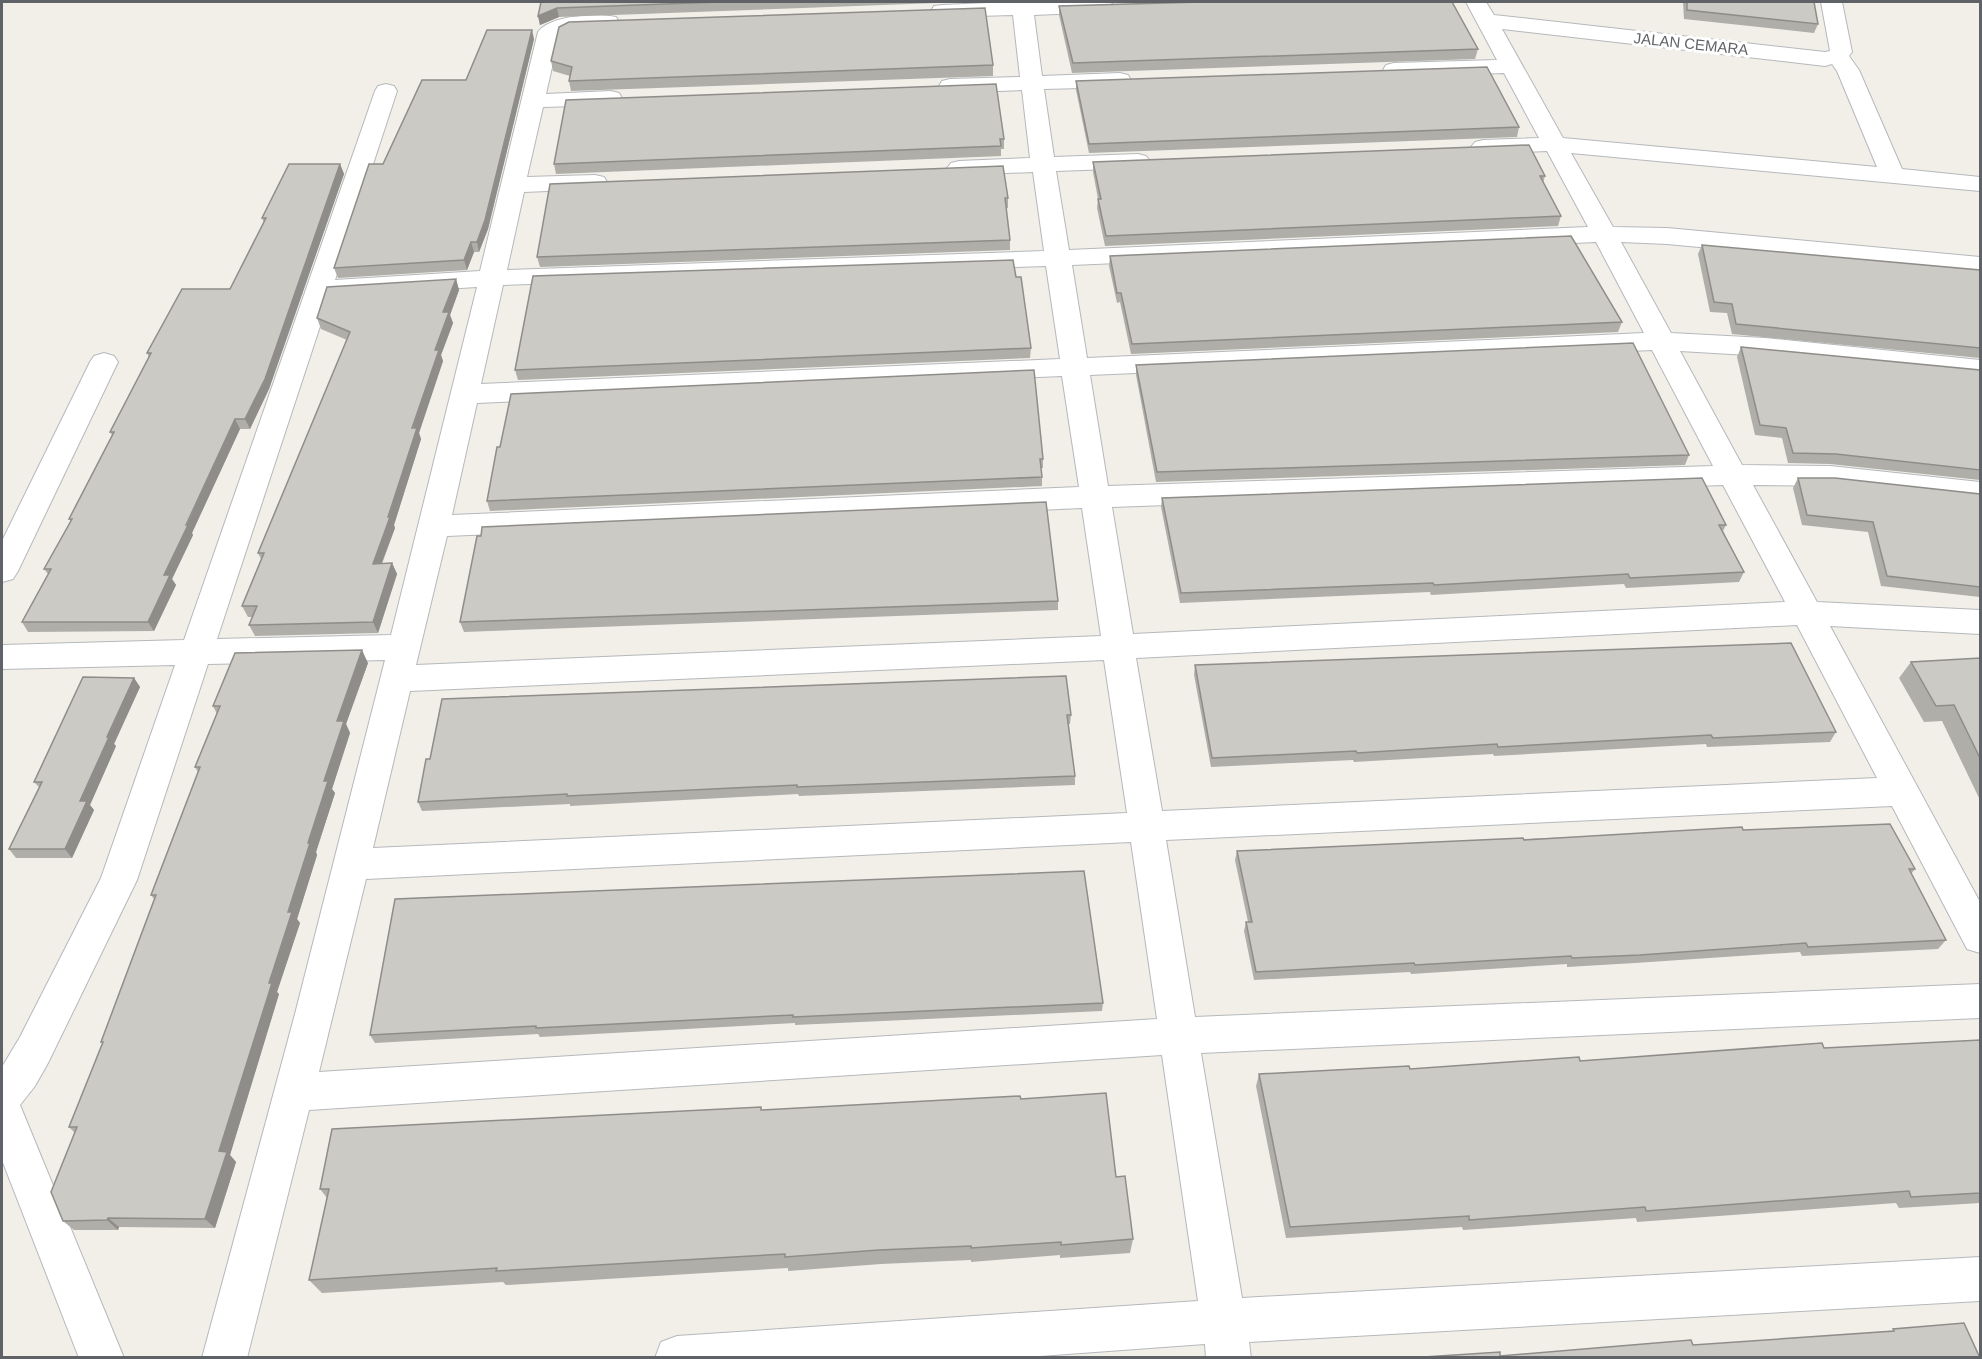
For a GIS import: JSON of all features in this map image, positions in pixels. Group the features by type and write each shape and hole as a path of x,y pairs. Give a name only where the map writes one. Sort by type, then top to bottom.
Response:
{"street":[{"path":"1832,2 1841,52 1838,56 1848,70 1893,176"},
{"path":"916,12 1023,5 1118,5"},
{"path":"1023,5 1058,258 1226,1339"},
{"path":"1482,11 1604,234 1980,937"},
{"name":"JALAN CEMARA","path":"1482,11 1825,59 1838,56"},
{"path":"224,1358 351,864 434,526 549,32 552,28 567,24 636,21"},
{"path":"1368,71 1512,66"},
{"path":"925,87 1140,79"},
{"path":"2,1097 21,1073 34,1050 119,880 386,91"},
{"path":"532,101 628,98"},
{"path":"1460,148 1555,144 1980,184"},
{"path":"938,169 1162,160"},
{"path":"513,185 619,181"},
{"path":"319,289 492,278 1058,258 1604,234 1667,236 1980,266"},
{"path":"465,394 1661,341 1765,347 1980,369"},
{"path":"2,571 104,362"},
{"path":"434,526 1095,497 1733,475 1830,476 1980,492"},
{"path":"396,679 1119,648 1807,614 1980,622"},
{"path":"2,657 404,647"},
{"path":"351,864 1902,792"},
{"path":"293,1092 1179,1036 1980,1001"},
{"path":"2,1110 102,1358"},
{"path":"677,1358 1226,1339 1980,1279"}],"building":[{"path":"541,2 719,2 557,8 538,16"},
{"path":"1201,2 1452,2 1478,49 1073,63 1059,6"},
{"path":"1687,2 1814,2 1818,24 1687,10"},
{"path":"985,8 993,65 569,81 572,67 551,61 559,27 569,22"},
{"path":"487,30 532,30 485,220 477,242 471,242 464,260 334,268 369,164 383,164 422,80 466,80"},
{"path":"1487,67 1519,127 1089,144 1076,81"},
{"path":"996,84 1004,139 1000,139 1001,146 554,164 566,100"},
{"path":"1529,145 1545,176 1540,176 1561,216 1106,236 1093,162"},
{"path":"289,164 340,164 265,379 245,419 235,419 164,575 170,575 148,622 22,622 51,569 44,569 72,519 69,519 114,432 110,432 151,353 147,353 182,289 230,289 266,218 262,218"},
{"path":"1003,166 1008,198 1005,198 1010,240 537,257 550,184"},
{"path":"1571,236 1622,322 1132,344 1121,293 1117,293 1110,256"},
{"path":"1702,245 1980,270 1980,348 1736,324 1732,304 1714,302"},
{"path":"1013,260 1016,277 1021,277 1031,348 515,370 533,276"},
{"path":"456,279 443,312 449,312 435,350 439,350 412,428 417,428 373,564 392,563 373,622 249,625 257,606 242,606 264,553 258,553 350,332 317,318 327,287"},
{"path":"1633,343 1689,455 1157,472 1136,365"},
{"path":"1741,347 1980,370 1980,470 1836,454 1793,453 1786,428 1760,425"},
{"path":"1034,370 1043,459 1040,459 1042,477 487,501 497,447 500,447 511,394"},
{"path":"1702,478 1726,525 1719,525 1744,572 1630,578 1628,574 1434,585 1433,583 1181,593 1162,498"},
{"path":"1798,478 1835,478 1980,494 1980,587 1887,576 1873,522 1807,515"},
{"path":"1046,502 1058,601 460,622 477,536 481,536 482,527"},
{"path":"1791,643 1836,732 1713,738 1711,735 1498,747 1497,744 1357,753 1356,751 1212,758 1195,665"},
{"path":"362,650 337,721 344,721 324,781 328,781 288,912 292,912 269,983 272,983 219,1151 227,1152 205,1219 108,1218 107,1220 63,1221 51,1192 77,1127 69,1127 103,1042 101,1042 156,895 151,895 200,767 195,767 220,706 213,706 235,653"},
{"path":"1980,658 1980,758 1954,705 1936,706 1911,662"},
{"path":"1066,676 1071,715 1067,715 1075,776 797,787 797,785 567,796 567,794 418,802 426,759 430,759 442,699"},
{"path":"83,677 134,678 80,801 87,801 65,849 9,849 42,782 34,782"},
{"path":"1890,824 1915,869 1909,869 1946,940 1808,947 1806,943 1640,955 1572,958 1571,956 1256,972 1246,922 1252,922 1237,851 1523,838 1524,840 1742,827 1743,830"},
{"path":"1084,871 1103,1003 370,1035 395,899"},
{"path":"1980,1040 1980,1193 1911,1197 1909,1191 1646,1211 1645,1207 1469,1220 1469,1216 1290,1227 1259,1074 1409,1066 1410,1069 1579,1057 1580,1061 1822,1043 1824,1048"},
{"path":"1106,1093 1116,1177 1125,1176 1133,1239 1061,1245 1061,1242 971,1248 971,1246 879,1250 785,1257 785,1254 496,1271 497,1268 309,1280 329,1189 320,1189 332,1129 761,1107 761,1110 1020,1096 1021,1099"},
{"path":"1964,1323 1980,1358 1408,1358 1500,1352 1500,1356 1691,1340 1693,1345 1894,1331 1893,1329"}]}
